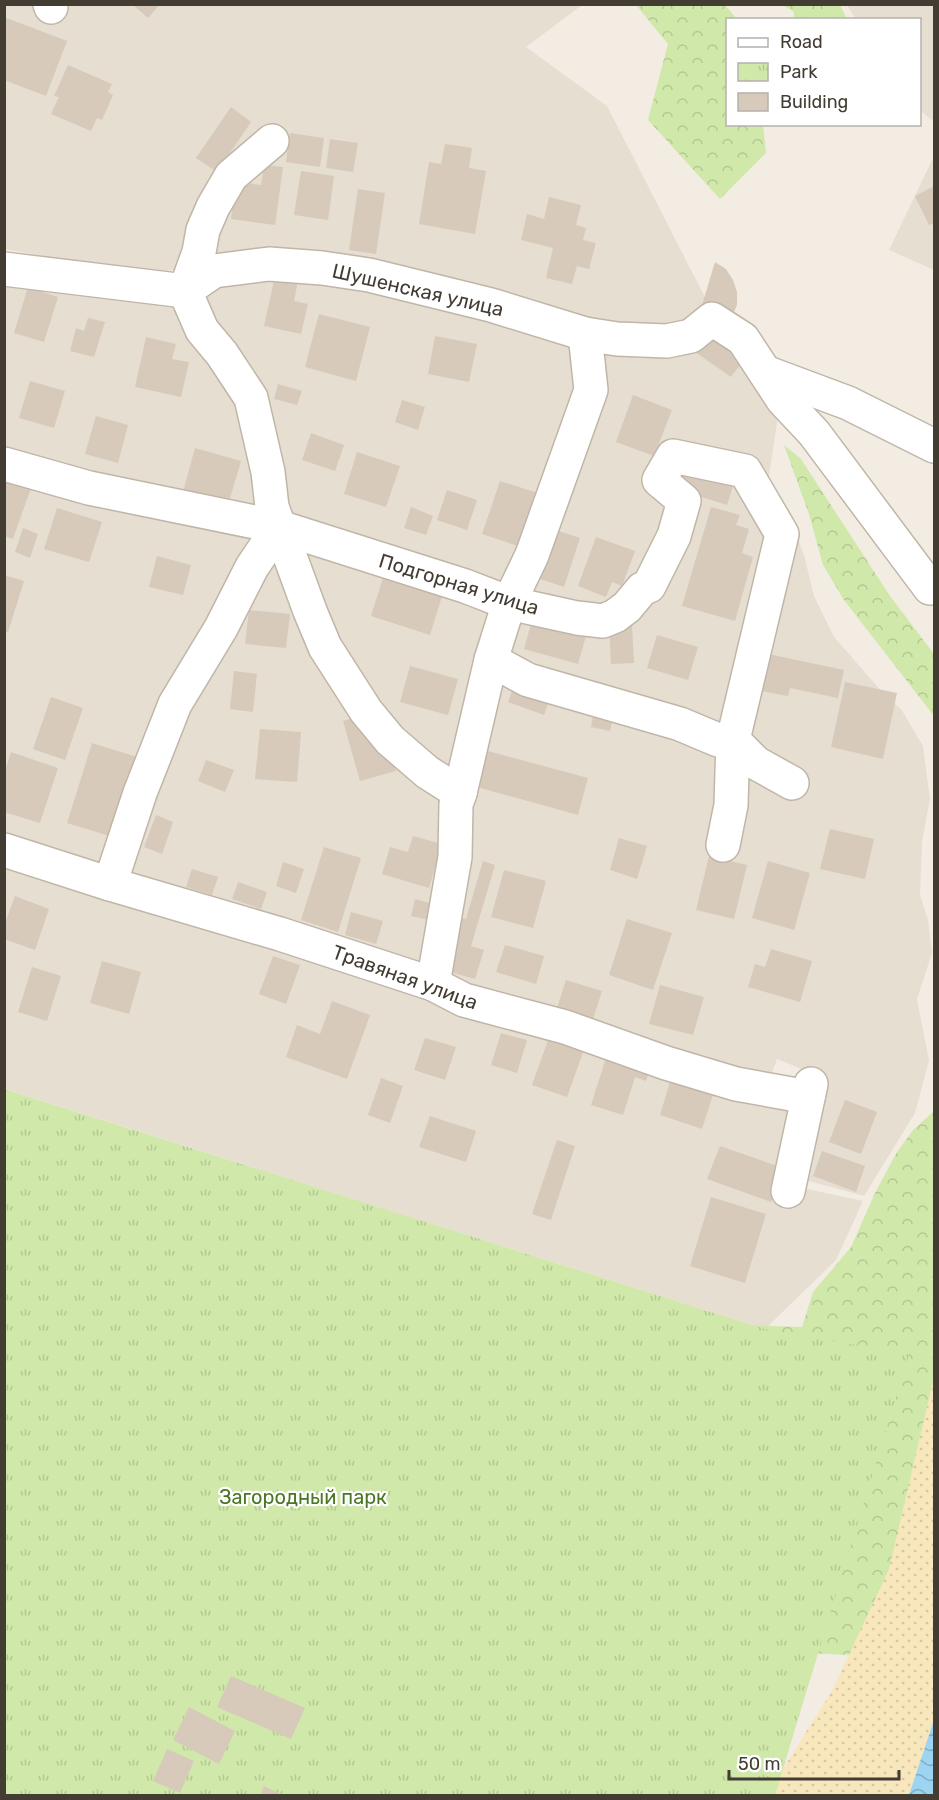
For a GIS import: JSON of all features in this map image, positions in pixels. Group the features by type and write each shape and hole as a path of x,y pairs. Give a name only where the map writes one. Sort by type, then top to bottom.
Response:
{"street":[{"path":"272,141 231,176 213,207 203,230 199,252 185,291 202,330 222,354 251,398 268,472 272,507 325,647 344,679 390,740 427,772 460,793"},
{"name":"Шушенская улица","path":"185,291 214,272 269,264 322,268 381,278 491,305 585,334 617,339 667,341 691,336 712,319 743,339 765,372"},
{"path":"6,276 185,291"},
{"path":"433,984 455,857 456,804 491,660 509,603 532,555 591,390 585,334"},
{"path":"765,372 848,403 934,446"},
{"path":"765,372 783,400 814,433 930,588"},
{"name":"Подгорная улица","path":"4,464 89,488 279,527 465,586 509,603 577,618 603,621 627,607 642,589 649,586 674,536 684,501 659,480 673,456 745,471 782,534 733,740"},
{"path":"110,884 140,794 175,704 221,628 252,567 279,527"},
{"path":"491,660 528,680 680,724 718,740 733,740 756,763 792,783"},
{"path":"723,845 731,805 733,740"},
{"name":"Травяная улица","path":"4,850 279,934 433,984 464,1000 565,1027 666,1063 736,1084 810,1090 788,1191"}],"shaded area":[{"path":"4,5 582,5 526,47 607,106 712,311 671,329 581,324 236,257 149,275 5,249"},
{"path":"847,5 934,5 934,122 921,111 921,18 855,18"},
{"path":"934,156 934,270 889,250"},
{"path":"302,270 612,347 712,321 780,403 767,489 792,523 804,555 814,596 834,637 884,694 901,709 923,746 930,799 922,842 920,895 928,920 932,953 917,999 929,1061 915,1113 864,1196 798,1178 824,1078 777,1059 767,1087 5,843 4,281"},
{"path":"5,858 796,1104 793,1186 863,1201 836,1260 765,1329 5,1089"}],"green space":[{"path":"636,5 725,5 736,18 726,18 726,126 763,126 766,153 720,199 648,120 668,44"},
{"path":"783,5 840,5 846,18 794,18 794,12"},
{"path":"784,445 801,459 890,596 934,654 934,716 844,600 823,565 809,514"},
{"name":"Загородный парк","path":"4,1089 765,1329 909,1354 775,1795 5,1795"},
{"path":"934,1111 934,1464 915,1514 852,1655 726,1650 735,1325 802,1327 813,1292 851,1247 875,1193 897,1152 913,1130"}],"sand":[{"path":"934,1377 934,1720 909,1795 775,1796 780,1774 833,1689 889,1569"}],"water":[{"path":"934,1720 934,1795 909,1795"}],"building":[{"path":"132,4 160,4 148,18"},
{"path":"4,17 67,41 46,96 4,80"},
{"path":"68,65 112,84 108,92 113,95 102,120 97,118 91,131 51,114 59,97 54,96"},
{"path":"231,107 251,122 217,172 196,158"},
{"path":"290,133 324,138 320,167 286,162"},
{"path":"330,139 358,143 353,172 326,168"},
{"path":"445,144 472,148 469,168 486,171 475,234 419,224 429,162 441,164"},
{"path":"264,165 283,167 275,225 231,219 236,181 261,185"},
{"path":"301,171 334,176 328,220 294,215"},
{"path":"934,186 934,223 929,225 915,196"},
{"path":"358,189 385,193 376,254 349,250"},
{"path":"549,197 581,205 576,225 586,228 583,240 596,243 589,269 577,266 572,284 546,278 553,248 521,240 527,214 544,219"},
{"path":"715,262 726,269 737,292 737,305 731,319 702,305"},
{"path":"275,276 298,281 294,301 308,304 301,334 264,326"},
{"path":"28,287 58,297 44,342 14,333"},
{"path":"319,314 370,327 356,381 305,367"},
{"path":"88,318 105,322 94,357 70,351 76,328 84,331"},
{"path":"706,328 746,357 731,377 691,349"},
{"path":"435,336 477,344 469,382 428,374"},
{"path":"146,337 176,344 172,359 189,362 181,397 135,387"},
{"path":"30,381 65,391 54,428 19,418"},
{"path":"278,384 302,391 297,405 274,399"},
{"path":"633,395 672,410 654,456 616,442"},
{"path":"402,400 425,407 418,430 395,422"},
{"path":"96,416 128,425 118,463 85,454"},
{"path":"311,433 344,445 335,471 302,460"},
{"path":"195,448 241,461 226,512 181,499"},
{"path":"357,452 400,466 386,507 344,494"},
{"path":"680,463 735,480 727,505 673,488"},
{"path":"4,476 32,485 13,539 4,536"},
{"path":"500,481 547,496 530,550 482,534"},
{"path":"447,490 477,500 467,530 437,520"},
{"path":"411,507 433,516 426,535 404,528"},
{"path":"711,507 740,515 736,525 749,529 742,553 753,557 735,621 682,606"},
{"path":"57,508 102,522 89,562 44,549"},
{"path":"23,528 38,534 30,558 15,552"},
{"path":"556,530 580,538 564,587 540,579"},
{"path":"596,537 635,551 622,586 612,582 606,597 578,586"},
{"path":"157,556 191,565 183,595 149,587"},
{"path":"4,575 24,581 8,632 4,631"},
{"path":"384,575 443,593 430,635 371,616"},
{"path":"249,610 290,614 286,648 245,644"},
{"path":"534,613 588,629 578,664 524,649"},
{"path":"632,625 634,663 611,664 609,626"},
{"path":"657,635 698,647 688,680 647,668"},
{"path":"768,654 844,670 838,698 790,688 788,696 761,691"},
{"path":"410,666 458,679 448,715 400,702"},
{"path":"234,671 257,674 253,712 230,709"},
{"path":"517,678 553,690 544,715 508,702"},
{"path":"845,682 897,693 883,759 831,747"},
{"path":"51,697 83,708 65,760 33,749"},
{"path":"595,705 615,709 610,731 591,727"},
{"path":"367,714 389,745 396,771 360,781 343,721"},
{"path":"260,729 301,732 297,782 255,779"},
{"path":"92,743 140,758 116,838 67,823"},
{"path":"488,751 588,778 578,815 477,787"},
{"path":"11,752 58,768 40,823 4,812 4,774"},
{"path":"206,760 234,770 225,792 198,781"},
{"path":"156,815 173,822 162,854 144,847"},
{"path":"830,829 874,839 865,879 820,869"},
{"path":"413,836 442,844 429,888 382,874 390,847 408,852"},
{"path":"619,838 647,846 637,879 610,870"},
{"path":"324,847 361,858 338,932 301,920"},
{"path":"709,856 747,865 734,919 696,910"},
{"path":"483,861 495,865 471,946 484,950 475,979 443,970 458,917 466,919"},
{"path":"768,861 810,873 794,930 752,918"},
{"path":"283,862 304,869 296,893 276,886"},
{"path":"192,869 218,877 212,895 186,887"},
{"path":"504,870 546,881 533,928 491,917"},
{"path":"238,882 267,892 261,909 232,899"},
{"path":"15,896 49,909 35,950 4,939 4,926"},
{"path":"415,899 437,905 433,921 411,916"},
{"path":"351,912 383,921 376,944 345,935"},
{"path":"627,919 672,933 653,990 609,975"},
{"path":"505,945 544,956 536,984 496,972"},
{"path":"771,949 812,961 800,1002 748,987 755,964 765,967"},
{"path":"273,956 300,965 286,1004 259,994"},
{"path":"102,961 141,972 129,1014 90,1003"},
{"path":"32,967 61,976 47,1021 18,1012"},
{"path":"566,980 602,991 593,1019 557,1008"},
{"path":"660,985 704,997 693,1035 649,1024"},
{"path":"332,1001 370,1015 347,1079 286,1057 297,1025 320,1034"},
{"path":"501,1033 527,1040 517,1073 491,1065"},
{"path":"550,1035 585,1047 567,1097 532,1085"},
{"path":"425,1038 456,1047 445,1080 414,1070"},
{"path":"607,1055 650,1069 646,1081 635,1077 623,1115 591,1105"},
{"path":"672,1075 715,1089 702,1129 660,1115"},
{"path":"381,1078 403,1086 390,1123 368,1115"},
{"path":"845,1100 877,1112 861,1154 829,1142"},
{"path":"430,1116 476,1131 466,1162 419,1147"},
{"path":"557,1140 575,1146 551,1220 532,1214"},
{"path":"720,1146 783,1168 771,1202 707,1179"},
{"path":"822,1151 865,1166 856,1192 813,1176"},
{"path":"711,1197 766,1214 745,1283 690,1266"},
{"path":"231,1676 305,1708 291,1739 217,1707"},
{"path":"189,1707 235,1731 219,1764 173,1740"},
{"path":"167,1749 194,1761 180,1793 153,1781"},
{"path":"264,1786 285,1796 260,1796"}]}
